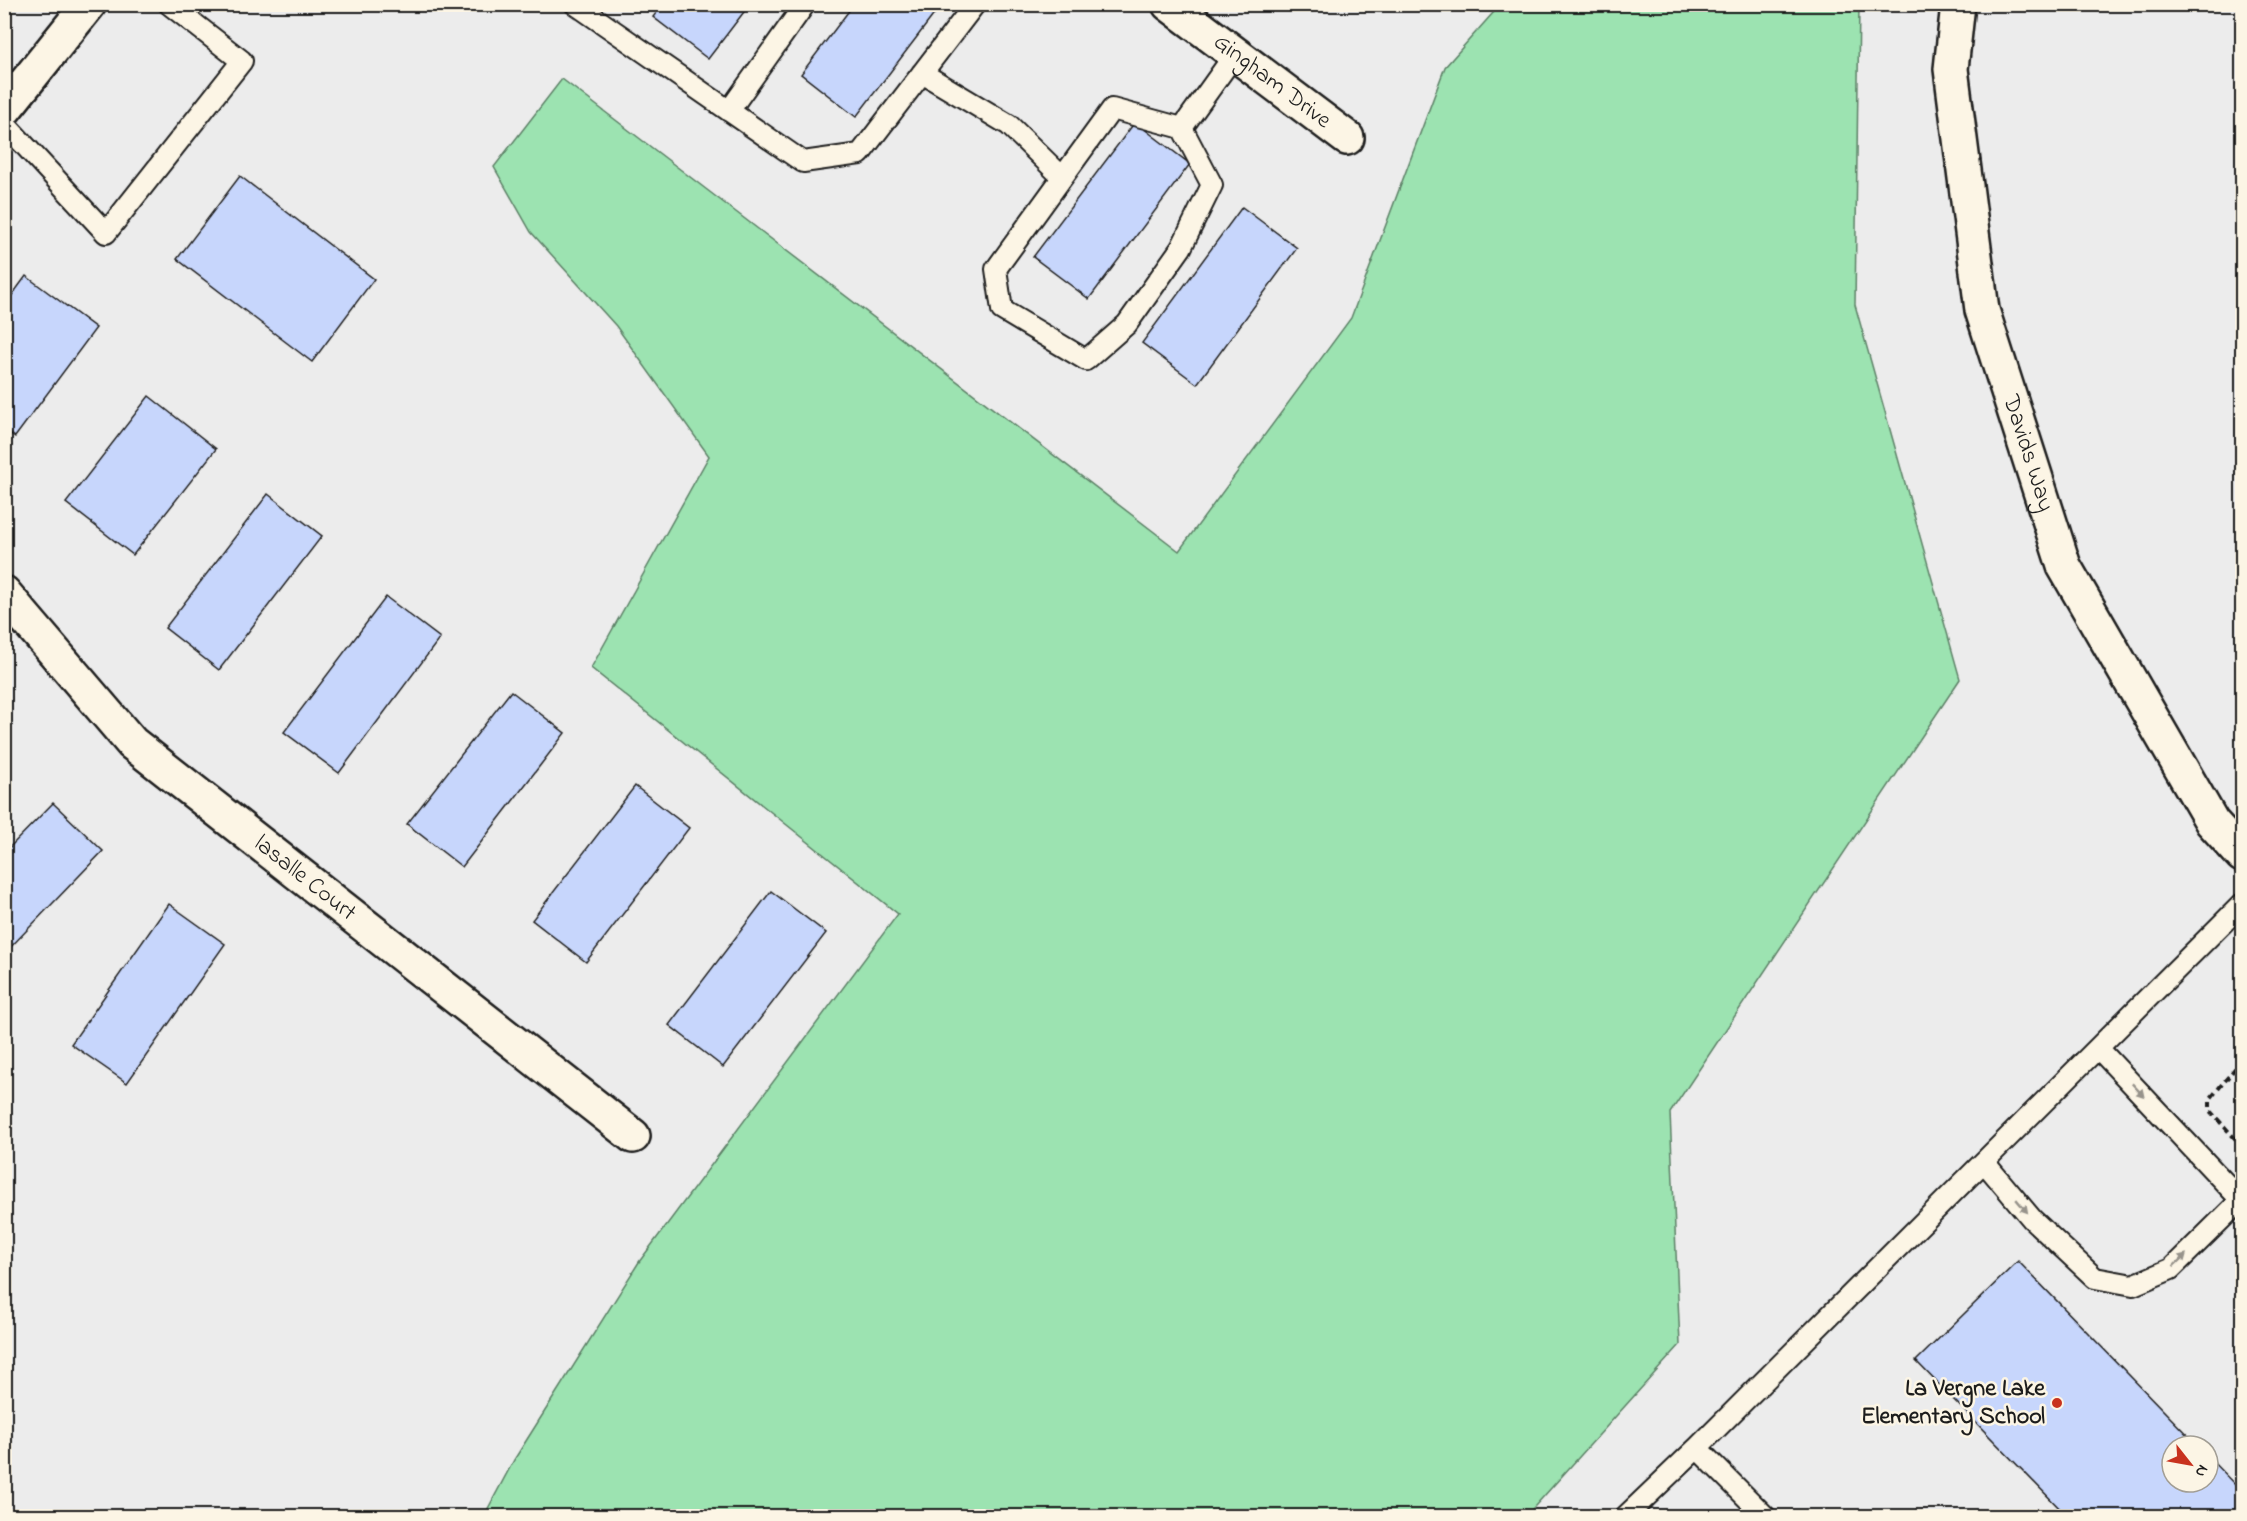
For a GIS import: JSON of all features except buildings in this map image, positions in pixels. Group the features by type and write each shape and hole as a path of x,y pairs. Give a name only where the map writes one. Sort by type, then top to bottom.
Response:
{"street":[{"path":"4,110 89,4"},
{"name":"Gingham Drive","path":"1169,4 1347,138"},
{"name":"Davids Way","path":"1958,4 1951,69 1982,310 2064,566 2212,822 2242,855"},
{"name":"lasalle Court","path":"4,593 132,743 633,1136"}],"lane":[{"path":"4,123 106,232 242,61 169,4"},
{"path":"729,111 805,4"},
{"path":"588,8 803,162 860,154 975,4"},
{"path":"1182,128 1234,54"},
{"path":"922,73 1010,125 1062,177"},
{"path":"1112,109 1182,128 1212,185 1181,248 1127,324 1086,360 1002,310 996,269 1112,109"},
{"path":"1626,1516 1697,1448 2242,904"},
{"path":"1984,1162 2032,1219 2095,1278 2133,1285 2171,1269 2242,1200 2098,1048"},
{"path":"1697,1448 1765,1516"}],"path":[{"path":"2242,1060 2210,1099 2210,1111 2242,1146"}],"green space":[{"path":"1501,4 1859,5 1855,305 1960,679 1670,1113 1680,1345 1526,1516 484,1516 514,1460 639,1262 898,914 591,668 709,456 616,326 531,232 494,167 562,79 1179,551 1351,318 1445,67"}],"place":[{"name":"La Vergne Lake Elementary School","path":"2057,1403"}]}
